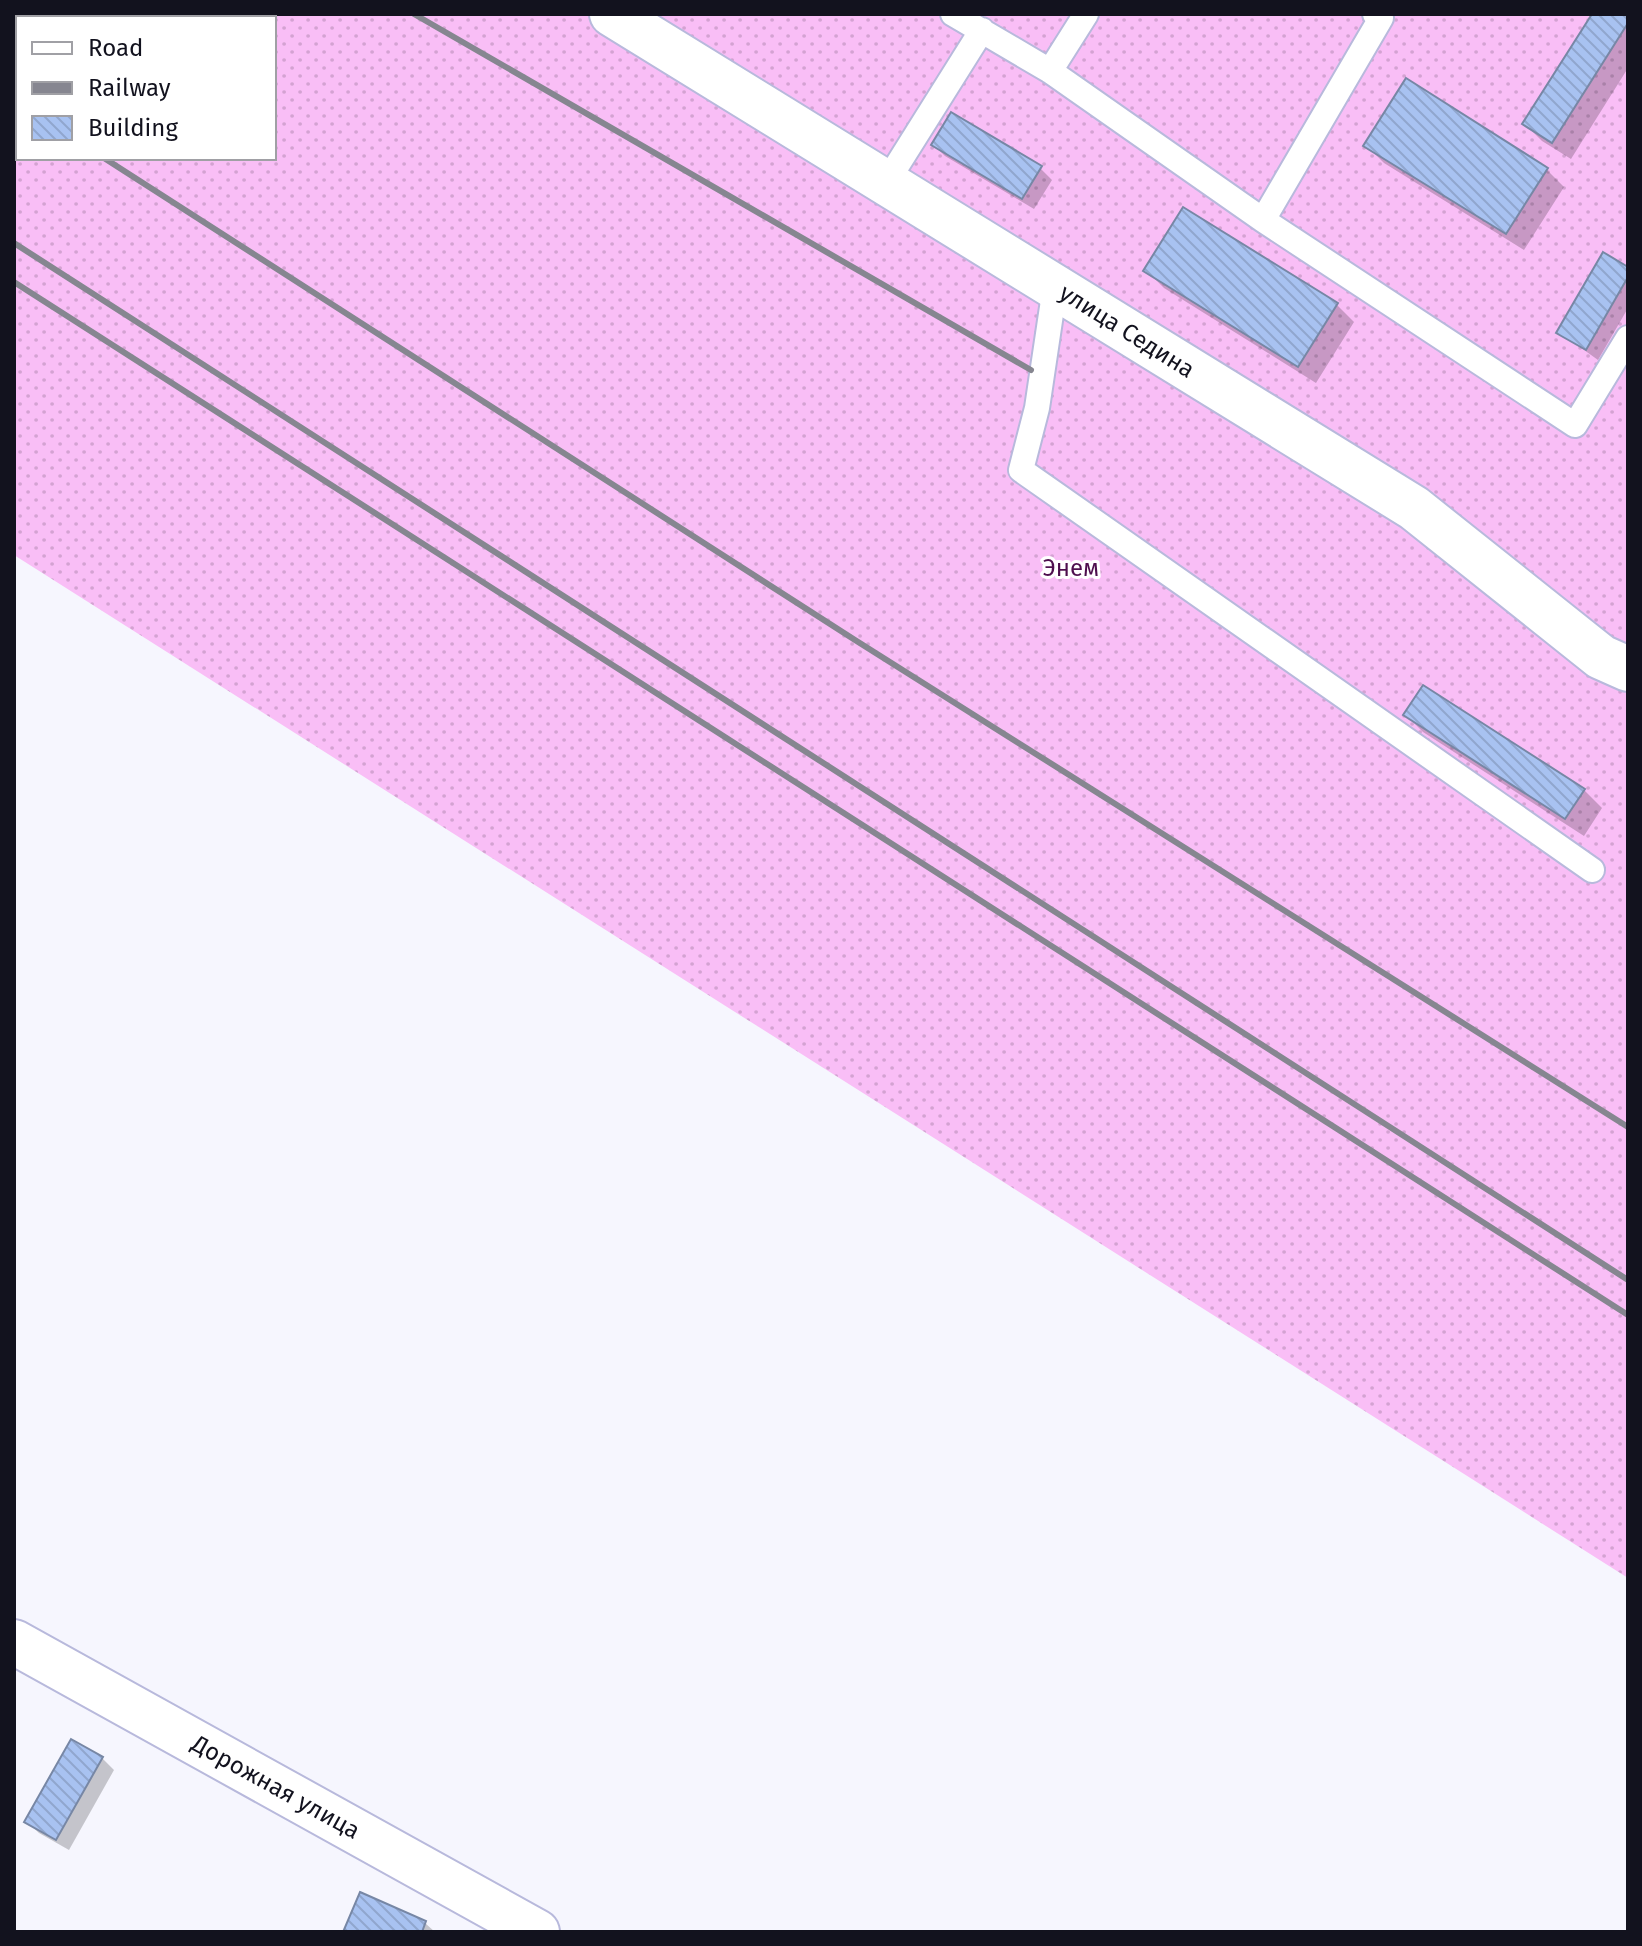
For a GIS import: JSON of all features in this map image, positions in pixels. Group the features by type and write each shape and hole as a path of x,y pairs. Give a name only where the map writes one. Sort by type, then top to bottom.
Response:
{"street":[{"name":"улица Седина","path":"612,14 1414,508 1601,657 1628,669"},
{"name":"Дорожная улица","path":"14,1642 512,1925"}],"lane":[{"path":"953,14 1050,71 1263,220 1575,425 1628,338"},
{"path":"1050,71 1086,14"},
{"path":"1263,220 1381,18 1375,14"},
{"path":"886,183 982,30"},
{"path":"1055,287 1037,408 1021,470 1592,870"}],"green space":[{"name":"Энем","path":"14,14 1628,14 1628,1578 14,555"}],"building":[{"path":"1592,14 1628,14 1628,23 1552,143 1522,124"},
{"path":"1406,78 1548,168 1506,234 1363,146"},
{"path":"951,112 1042,166 1022,199 931,145"},
{"path":"1183,207 1338,303 1298,367 1143,271"},
{"path":"1603,252 1628,267 1628,277 1586,350 1556,333"},
{"path":"1423,685 1585,789 1565,819 1403,715"},
{"path":"71,1739 103,1757 56,1840 24,1822"},
{"path":"360,1892 426,1921 422,1932 343,1932"}],"railway":[{"path":"414,14 1031,370"},
{"path":"107,160 855,640 1628,1127"},
{"path":"14,243 1628,1280"},
{"path":"14,282 1628,1315"}]}
